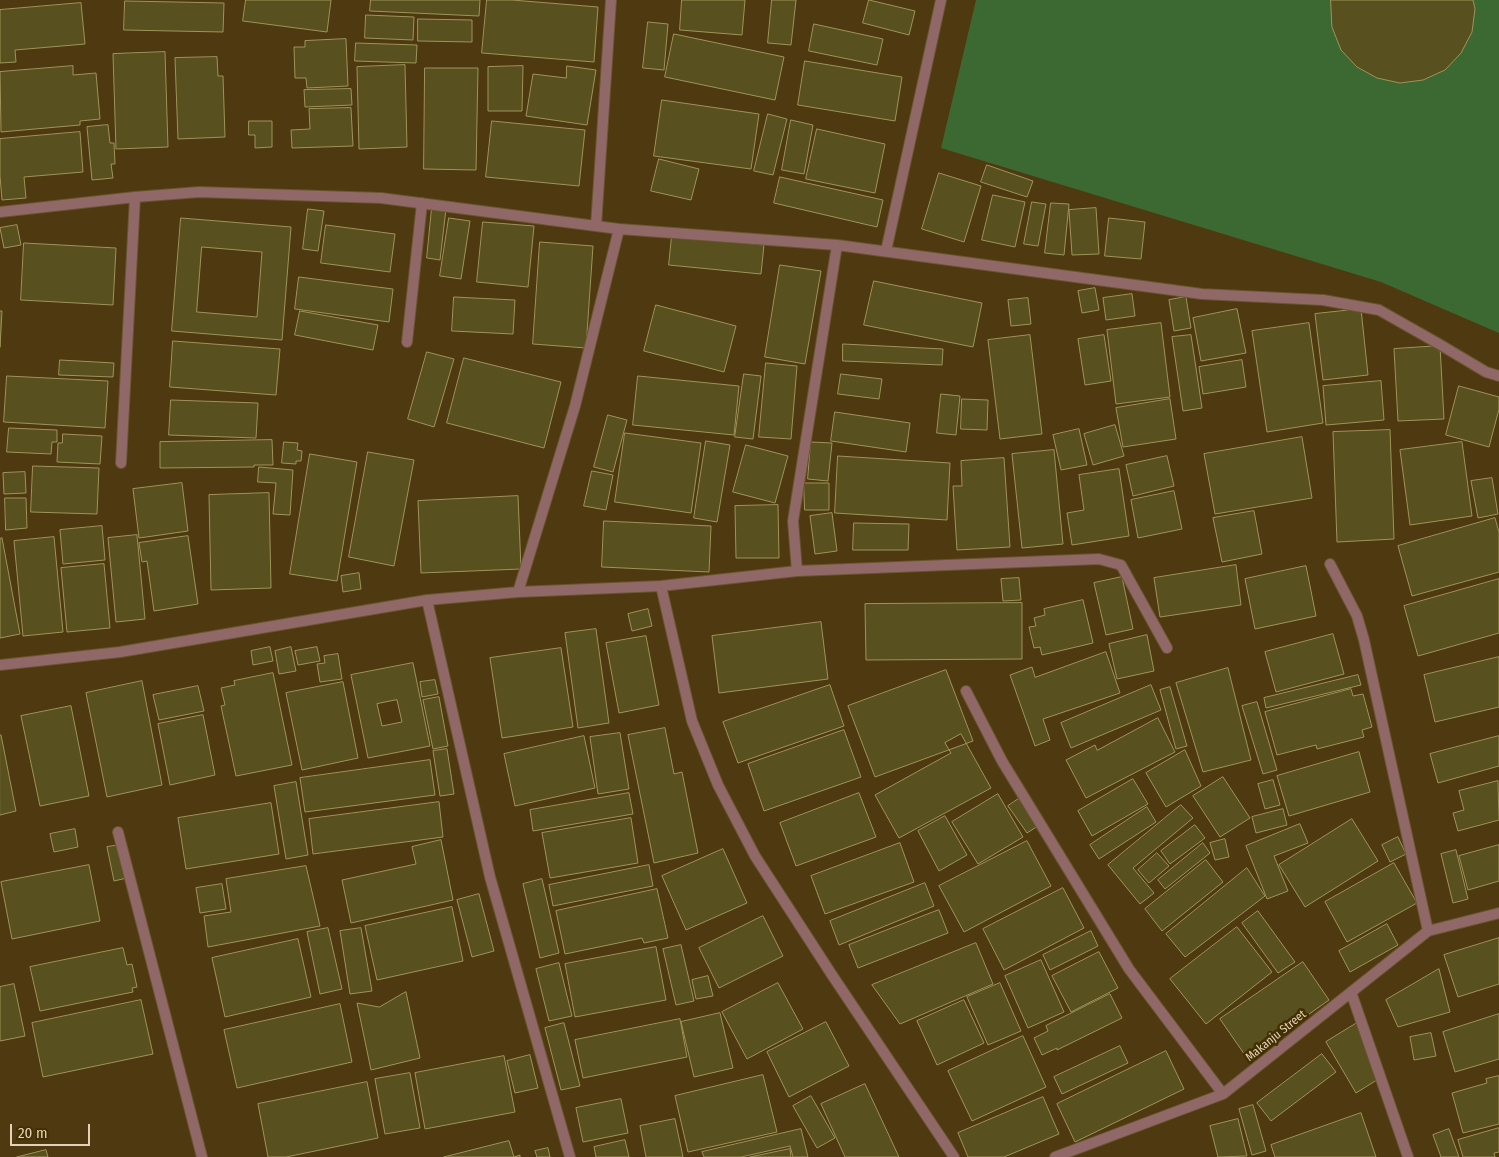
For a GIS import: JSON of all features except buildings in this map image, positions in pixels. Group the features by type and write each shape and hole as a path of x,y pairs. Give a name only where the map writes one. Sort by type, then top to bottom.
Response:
{"street":[{"path":"596,226 611,0"},
{"path":"886,251 941,0"},
{"path":"0,212 199,192 381,198 619,229 836,245 1202,294 1323,300 1379,310 1486,372 1499,376"},
{"path":"121,463 135,197"},
{"path":"407,342 422,203"},
{"path":"518,592 575,406 619,229"},
{"path":"797,571 793,522 836,245"},
{"path":"0,665 120,652 427,600 518,592 661,586 797,571 1098,559 1121,564 1167,648"},
{"path":"1330,564 1358,616 1428,931"},
{"path":"661,586 692,721 718,785 755,856 954,1157"},
{"path":"427,600 490,877 570,1157"},
{"path":"966,691 1002,761 1129,969 1223,1094"},
{"path":"118,832 202,1157"},
{"name":"Makanju Street","path":"1055,1157 1223,1094 1428,931 1499,913"},
{"path":"1351,992 1408,1157"}],"green space":[{"path":"976,0 1499,0 1499,333 1381,282 941,148"}]}
